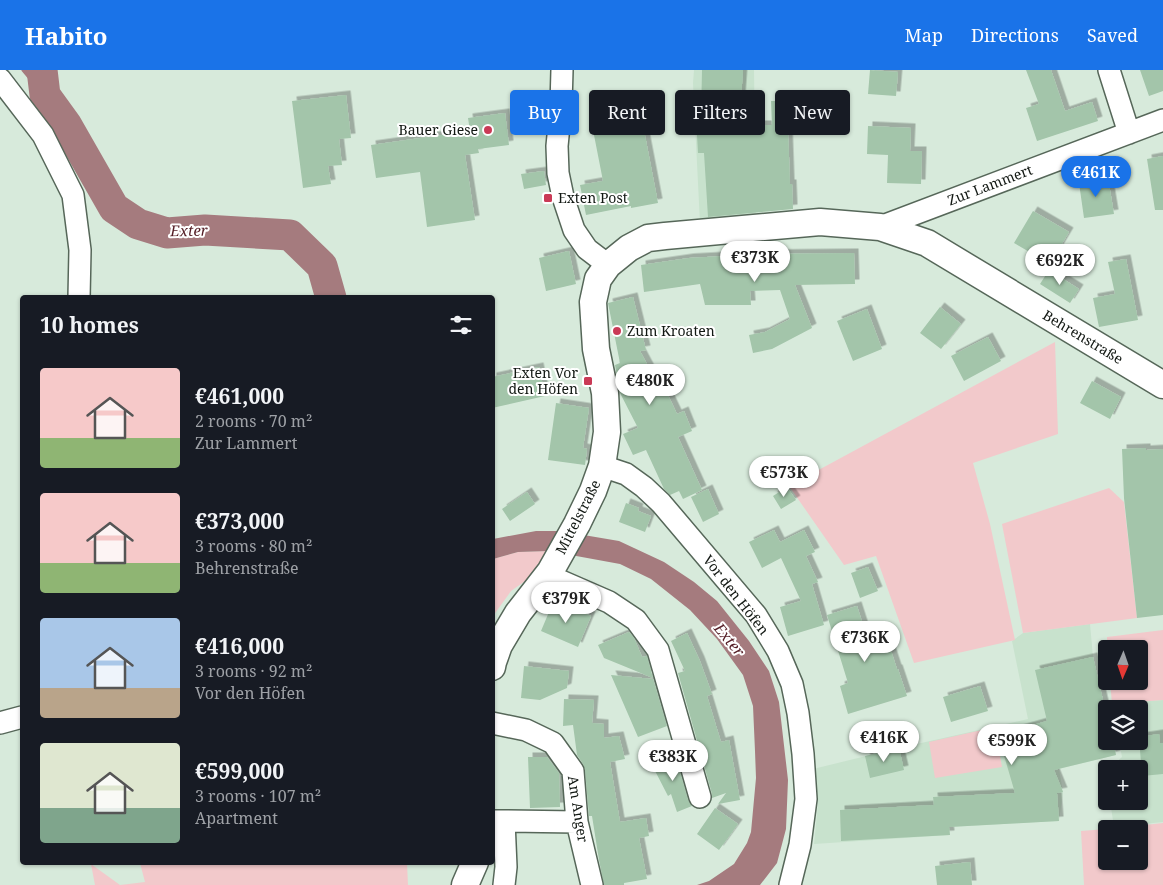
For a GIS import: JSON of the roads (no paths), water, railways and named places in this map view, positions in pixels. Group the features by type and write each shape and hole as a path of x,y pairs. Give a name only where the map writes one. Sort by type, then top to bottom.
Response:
{"main road":[{"name":"Behrenstraße","path":"608,265 629,248 648,238 820,222 880,227 927,243 1163,385"},
{"name":"Mittelstraße","path":"495,656 499,645 518,613 548,573 577,524 593,491 602,466 607,432 605,393 596,349 593,302 598,280 608,265"},
{"path":"466,885 474,865"}],"street":[{"path":"562,70 557,146 558,173 563,197 574,230 587,249 608,265"},
{"path":"1109,70 1129,134"},
{"path":"0,79 43,135 73,195 80,250 80,295"},
{"name":"Zur Lammert","path":"880,227 1163,120"},
{"name":"Vor den Höfen","path":"602,466 626,474 644,486 661,503 756,615 778,651 792,684 804,754 806,800 800,845 790,885"},
{"path":"548,573 609,602 636,620 658,650 700,797"},
{"path":"0,723 20,718"},
{"name":"Am Anger","path":"495,724 526,730 553,743 572,771 577,822 592,885"},
{"path":"504,885 506,867 498,821 577,822"}],"water":[{"path":"536,531 560,531 619,541 664,562 694,582 717,601 749,641 769,671 779,702 788,780 786,829 777,863 760,885 697,885 709,881 734,864 747,843 751,832 756,778 753,706 743,675 717,639 690,610 651,579 620,564 549,551 518,552 495,558 495,539"}],"waterway":[{"path":"24,70 45,95"},
{"name":"Exter","path":"42,70 45,95 66,124 114,208 138,224 167,233 205,230 290,235 322,266 330,295"}],"place":[{"name":"Bauer Giese","path":"488,130"},
{"name":"Exten Post","path":"548,198"},
{"name":"Zum Kroaten","path":"617,331"},
{"name":"Exten Vor den Höfen","path":"588,381"}]}
